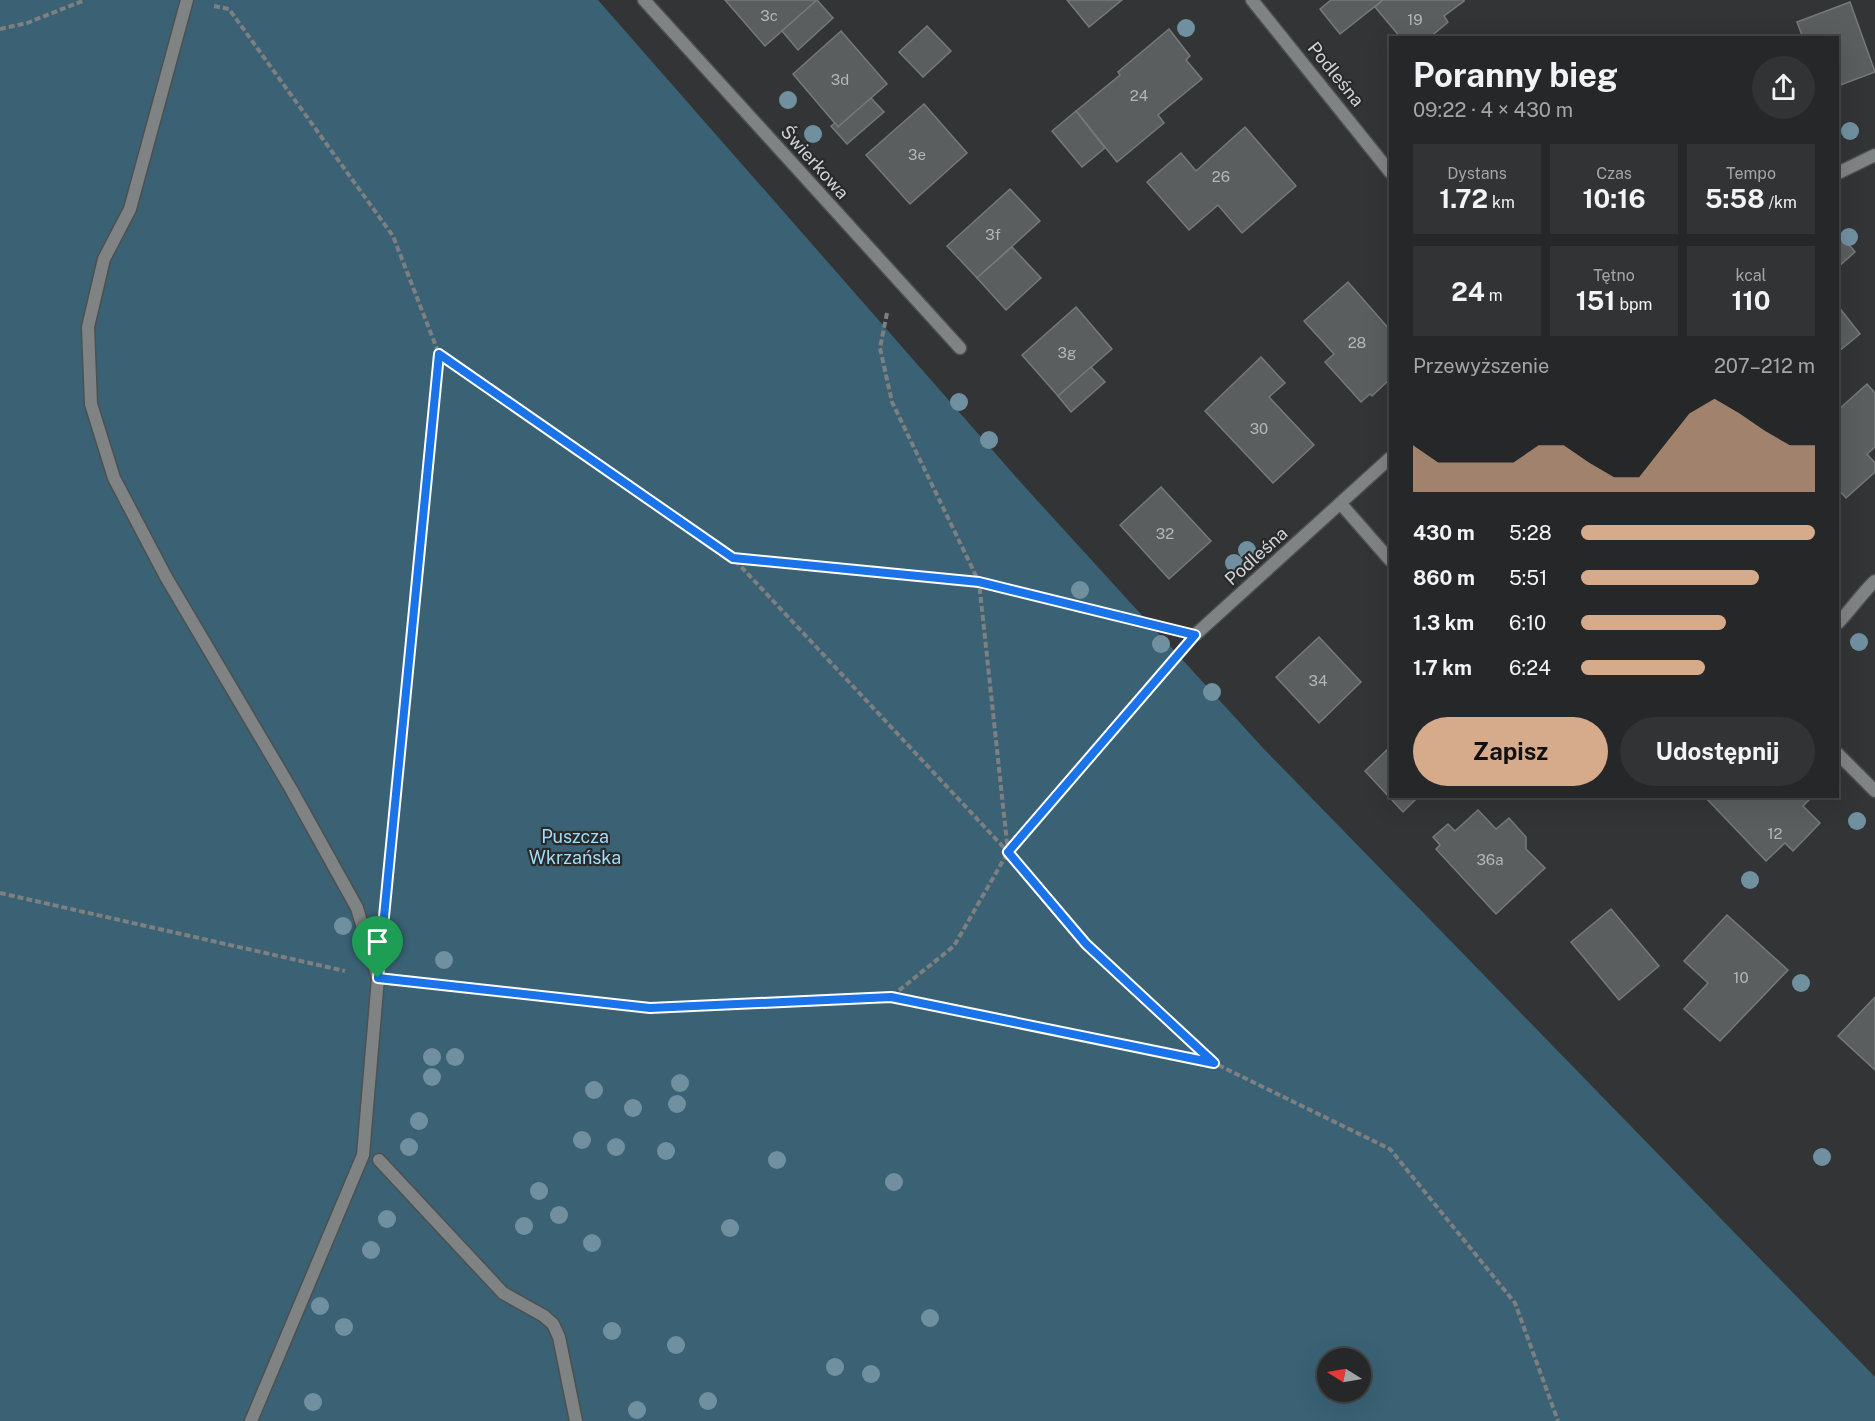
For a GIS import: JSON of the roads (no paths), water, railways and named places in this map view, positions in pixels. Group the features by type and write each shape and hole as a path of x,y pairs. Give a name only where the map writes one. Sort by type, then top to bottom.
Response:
{"street":[{"path":"187,0 130,209 104,259 88,327 91,404 114,478 166,577 291,789 357,908 378,978 363,1155 251,1421"},
{"name":"Świerkowa","path":"644,0 960,348"},
{"name":"Podleśna","path":"1252,0 1389,171"},
{"path":"1839,173 1875,155"},
{"name":"Podleśna","path":"1195,635 1389,459"},
{"path":"1341,504 1389,559"},
{"path":"1839,622 1861,594 1875,581"},
{"path":"1839,755 1875,790"},
{"path":"379,1160 503,1293 544,1316 553,1324 559,1337 576,1421"}],"park label":[{"name":"Puszcza Wkrzańska","path":"575,846"}]}
